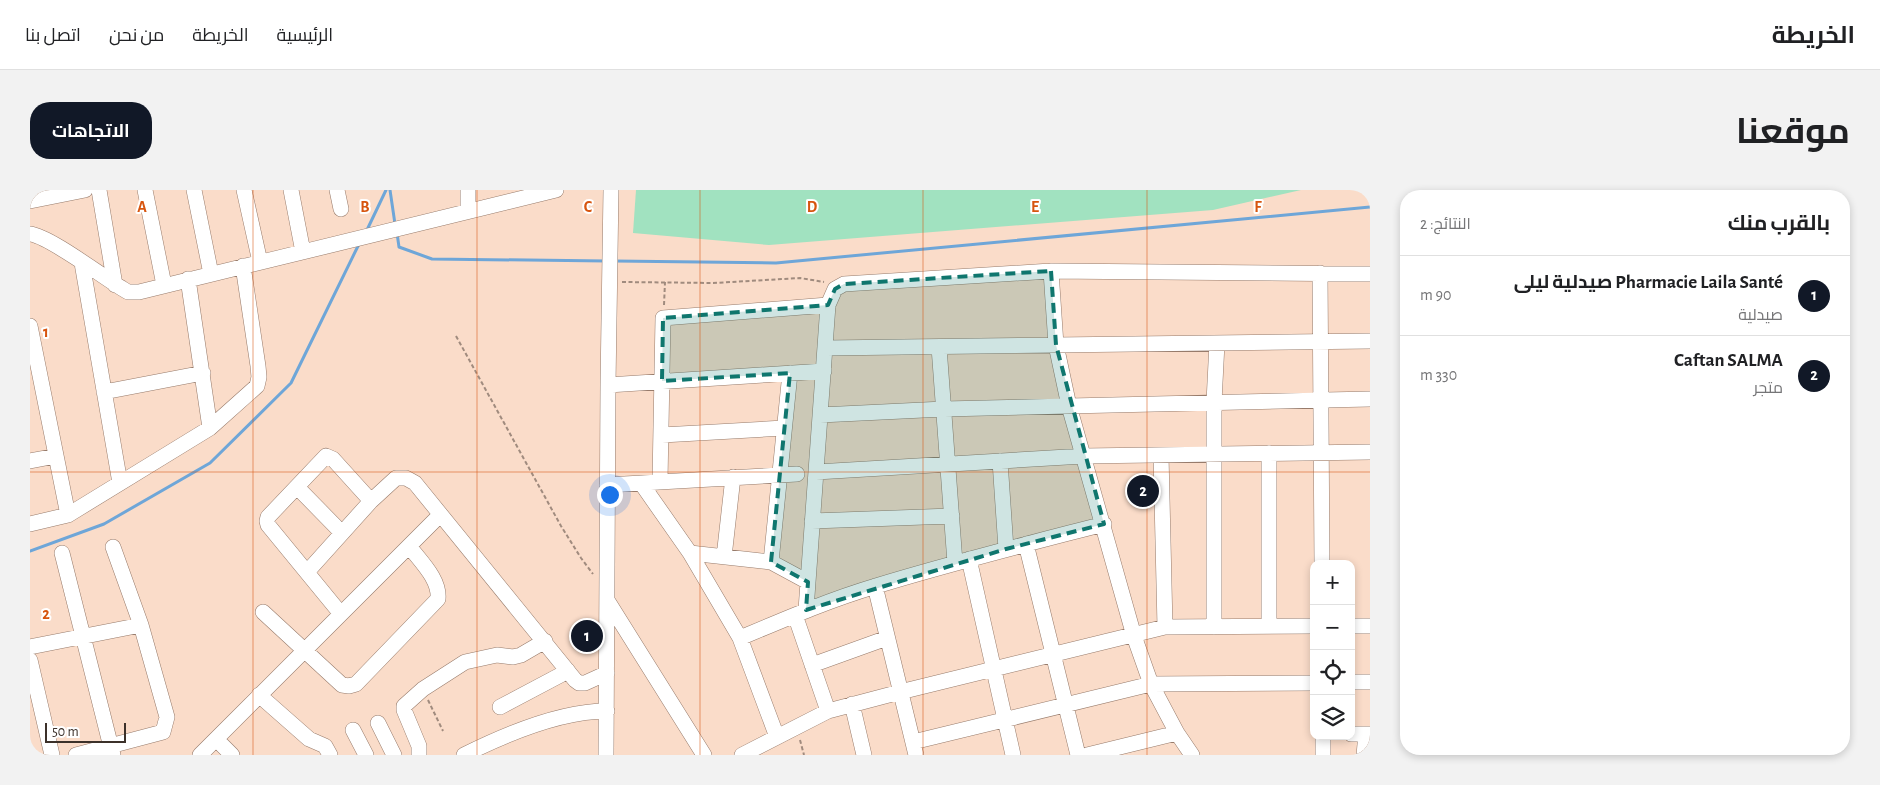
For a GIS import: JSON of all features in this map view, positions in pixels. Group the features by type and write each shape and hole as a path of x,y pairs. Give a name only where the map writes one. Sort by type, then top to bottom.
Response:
{"street":[{"path":"30,201 85,190"},
{"path":"99,190 115,285"},
{"path":"145,190 164,285"},
{"path":"194,190 211,274"},
{"path":"244,190 260,262"},
{"path":"291,190 303,252"},
{"path":"337,190 341,209"},
{"path":"468,190 468,211"},
{"path":"30,234 49,242 128,292 139,292 534,193 556,190"},
{"path":"606,755 609,235 611,190"},
{"path":"82,263 120,482"},
{"path":"30,524 68,516 120,482 210,428 256,386 259,377 243,266"},
{"path":"1051,271 1056,345 1069,406 1104,524 1134,636 1151,684 1177,733 1192,755"},
{"path":"828,711 812,665 800,613 808,582 828,305 835,290 844,284 1051,271 1370,274"},
{"path":"1320,273 1322,560"},
{"path":"188,279 210,428"},
{"path":"660,482 663,318 828,305"},
{"path":"30,326 68,516"},
{"path":"826,348 1370,341"},
{"path":"1214,627 1214,402 1217,343"},
{"path":"939,346 952,516 962,561 994,669 1013,755"},
{"path":"608,385 824,371"},
{"path":"104,392 203,373"},
{"path":"771,562 790,373"},
{"path":"820,415 944,409 1370,398"},
{"path":"662,435 784,428"},
{"path":"816,472 1084,456 1370,452"},
{"path":"1269,453 1269,626"},
{"path":"1161,455 1165,627"},
{"path":"30,461 56,456"},
{"path":"342,614 268,525 268,517 323,458 330,457 371,501"},
{"path":"1000,461 1006,549"},
{"path":"607,485 797,474"},
{"path":"724,557 732,477"},
{"path":"308,571 371,501 396,478 406,478 415,482 440,516 579,683 585,683 606,673"},
{"path":"641,483 690,553 740,638 776,737"},
{"path":"297,487 342,533"},
{"path":"200,755 440,516"},
{"path":"812,521 952,516"},
{"path":"740,638 800,613 875,586 1104,524"},
{"path":"1026,544 1078,755"},
{"path":"263,612 342,685 356,684 438,599 435,581 409,546"},
{"path":"76,755 112,750 163,732 168,717 141,624 113,547"},
{"path":"62,553 112,750"},
{"path":"690,553 771,562 808,582"},
{"path":"875,586 914,748 1005,720 1151,684 1310,683"},
{"path":"607,596 704,755"},
{"path":"30,647 141,624"},
{"path":"742,755 828,711 1165,627 1310,626"},
{"path":"1355,626 1370,626"},
{"path":"812,665 887,638"},
{"path":"419,755 419,746 403,708 423,689 465,662 497,655 513,657 521,655 545,641"},
{"path":"30,660 52,755"},
{"path":"500,707 568,671"},
{"path":"1355,682 1370,682"},
{"path":"259,695 309,739 325,746 330,755"},
{"path":"852,704 864,755"},
{"path":"464,755 487,750 504,735 570,715 589,711 607,712"},
{"path":"378,723 394,755"},
{"path":"353,730 366,755"},
{"path":"1088,755 1177,733"},
{"path":"1362,734 1364,755"},
{"path":"216,739 232,755"},
{"path":"1323,740 1323,755"}],"path":[{"path":"609,276 665,282 713,283 800,278 822,281 835,290"},
{"path":"663,318 665,282"},
{"path":"456,336 561,526 607,596"},
{"path":"423,689 443,730"},
{"path":"797,727 804,755"}],"highlighted area":[{"path":"1051,271 1056,345 1104,524 1006,549 806,610 808,582 771,562 790,373 662,381 663,318 828,305 835,289 844,284"}],"green space":[{"path":"636,190 1301,190 1213,210 769,245 633,233"}],"waterway":[{"path":"366,232 386,190"},
{"path":"390,190 395,224"},
{"path":"615,261 776,263 1370,207"},
{"path":"397,233 399,247 432,259 606,261"},
{"path":"30,551 104,524 210,463 291,383 359,244"}],"place":[{"name":"Caftan SALMA","path":"1143,491"},
{"name":"Pharmacie Laila Santé صيدلية ليلى","path":"587,636"}]}
